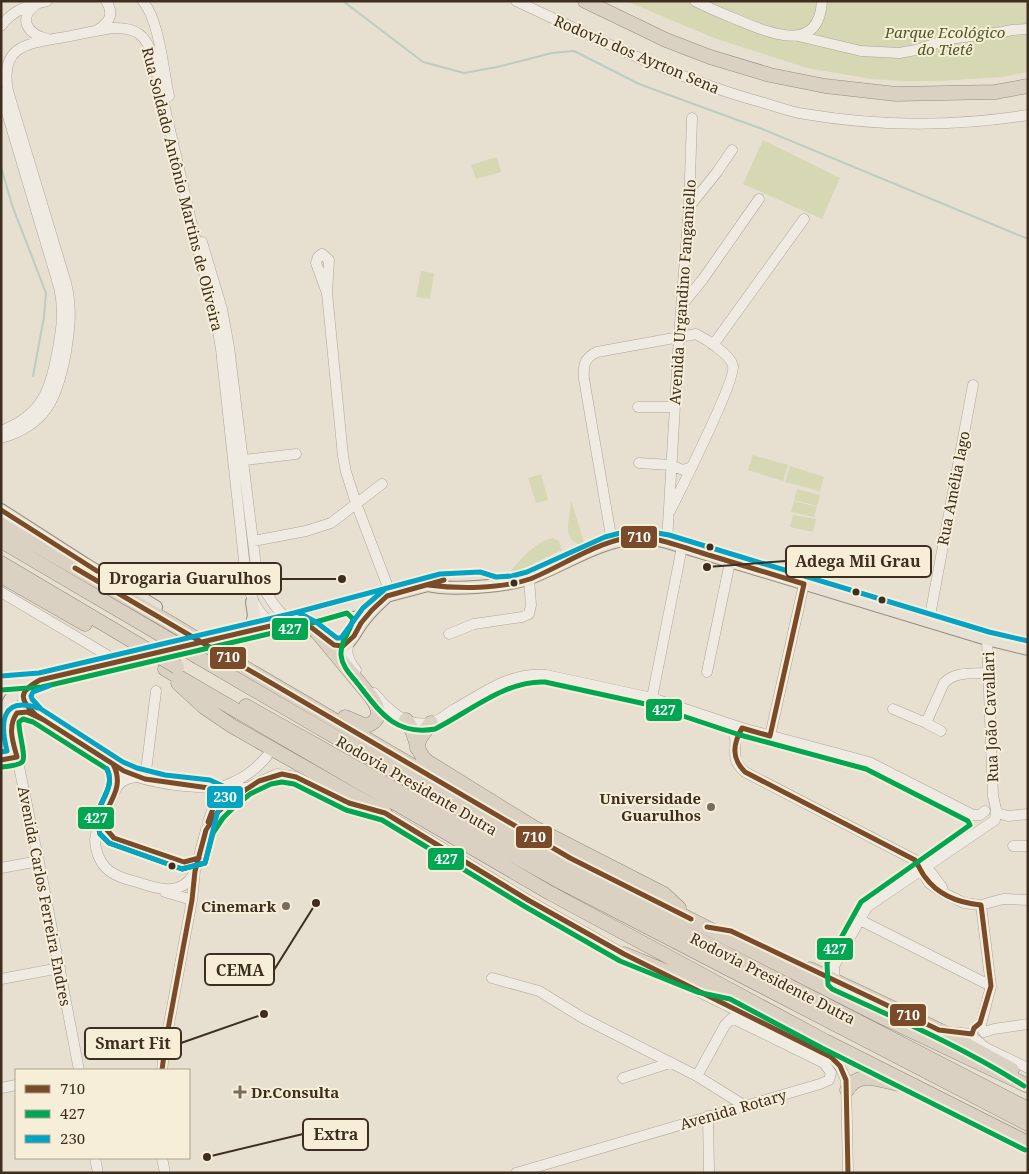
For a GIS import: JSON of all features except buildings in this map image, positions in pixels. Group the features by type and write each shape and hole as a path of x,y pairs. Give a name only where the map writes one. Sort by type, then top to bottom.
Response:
{"highway":[{"path":"585,1 666,40 710,57 770,75 825,86 896,94 995,92 1028,86"},
{"name":"Rodovia Presidente Dutra","path":"1,525 172,624 216,647 570,858 707,926 882,1017 1028,1086"},
{"path":"1,534 90,589 94,595"},
{"name":"Rodovia Presidente Dutra","path":"1,541 562,869 1028,1109"},
{"name":"Rodovia Presidente Dutra","path":"1,563 170,670 550,893 825,1041 1028,1143"},
{"name":"Rodovia Presidente Dutra","path":"1,576 130,644"},
{"path":"216,647 238,656 360,725 369,725 378,718 379,713 374,702 317,632"},
{"path":"170,670 186,692 232,726 385,813"},
{"name":"Rodovia Presidente Dutra","path":"170,670 557,880 1028,1124"},
{"path":"406,720 413,732 417,748 428,762 534,827 664,894 691,919"},
{"path":"417,748 418,740 431,723"},
{"path":"707,926 731,931 835,982 940,1030 1028,1080"},
{"path":"624,954 699,985 733,992"},
{"path":"847,1090 853,1081 861,1078 900,1084 909,1083"}],"main road":[{"path":"1,510 85,564 238,656"},
{"path":"216,647 250,630 296,620 428,585 481,587 513,583 529,578 612,542 639,537 667,542 987,639 1028,649"},
{"path":"296,620 308,625 334,645 343,646 350,642 361,623 377,605 389,596"},
{"path":"250,630 254,616 252,602"},
{"path":"348,605 360,615 361,623"},
{"path":"1,683 22,683 40,680 117,661"},
{"path":"6,713 11,698 40,680"},
{"name":"Avenida Carlos Ferreira Endres","path":"1,700 17,757"},
{"path":"1,760 17,757"}],"street":[{"path":"96,31 108,21 110,16 106,1"},
{"name":"Rua Soldado Antônio Martins de Oliveira","path":"143,1 151,14 155,27 194,208 222,309 244,460 257,576 262,587 280,612 296,620"},
{"name":"Rodovio dos Ayrton Sena","path":"516,1 704,85 803,114 878,124 944,125 984,122 1028,115"},
{"path":"695,1 770,33 798,36 861,51 899,53 916,50 949,39 1028,29"},
{"path":"798,36 807,33 819,20 822,11 822,1"},
{"path":"1,26 10,15 20,9 42,2"},
{"path":"42,2 28,11 26,23 34,34 49,40"},
{"name":"Rua Soldado Antônio Martins de Oliveira","path":"1,438 12,435 33,423 50,404 60,381 71,325 71,312 66,283 5,78 8,60 14,52 30,43 118,28 132,30 146,41 150,48 216,319 221,349 246,578 252,602 261,614 274,625"},
{"path":"1,93 60,287 63,310 49,388 40,404 25,419 1,431"},
{"name":"Avenida Urgandino Fanganiello","path":"667,542 689,207 692,118"},
{"path":"689,207 732,150"},
{"path":"682,305 703,280 759,198"},
{"path":"714,345 804,219"},
{"path":"328,293 346,472 389,596"},
{"path":"612,542 584,379 584,363 591,355 597,352 696,334 714,345 732,364 734,369 692,467 670,511"},
{"name":"Rua Amélia lago","path":"929,621 973,385"},
{"path":"638,407 675,407"},
{"path":"244,460 296,454"},
{"path":"639,463 671,465 683,470 692,467"},
{"path":"253,541 306,531 331,524 382,484"},
{"path":"237,498 248,497"},
{"path":"652,698 682,547"},
{"path":"707,672 730,562"},
{"path":"246,578 257,576"},
{"path":"449,634 474,624 522,618 529,614 531,605 529,578"},
{"path":"770,736 804,584"},
{"path":"1,592 117,661"},
{"name":"Rua João Cavallari","path":"987,639 995,818"},
{"path":"350,642 347,654 352,666 386,708 406,720 431,723 509,679 532,674 546,675 652,698 770,736 869,762 973,815 979,823 976,832"},
{"path":"926,723 944,683 948,679 956,675 988,673"},
{"path":"28,686 23,693 23,700 36,715 124,772 141,778"},
{"path":"141,778 156,691"},
{"path":"893,710 941,731"},
{"path":"11,733 12,722 17,712 36,715"},
{"path":"737,726 734,755 736,762 746,772 915,860 951,896 964,903 981,905 1003,900 1028,900"},
{"path":"216,789 246,776 259,766 267,756"},
{"name":"Avenida Carlos Ferreira Endres","path":"17,757 79,1069"},
{"path":"113,764 118,774 118,784 97,830 96,844 98,855 104,866 112,873 154,889 192,900"},
{"path":"206,830 224,806 246,788 277,774 289,775 349,803 385,813 528,900 624,954 831,1057 844,1072 847,1090 848,1173"},
{"path":"118,784 126,778 141,778 216,789 246,788"},
{"path":"162,1069 192,900 195,871 210,812 218,795 216,789"},
{"name":"Rua João Cavallari","path":"985,811 993,796"},
{"path":"973,815 985,811 987,817 995,818 1028,814"},
{"path":"835,982 834,966 869,906 995,818"},
{"path":"1013,846 1028,846"},
{"path":"1,868 39,861"},
{"path":"154,889 169,890 179,888 187,883 195,871"},
{"path":"980,1034 991,986 981,905"},
{"path":"860,920 991,986"},
{"path":"1,979 60,968"},
{"path":"492,978 539,992 583,1018 697,1076 745,1106"},
{"name":"Avenida Rotary","path":"522,1172 825,1083 829,1080 831,1073 824,1063 735,1018 730,1019 725,1025 697,1076"},
{"path":"940,1030 980,1034 994,1029 1028,1024"},
{"path":"980,1034 1028,1068"},
{"path":"623,1078 670,1063"},
{"path":"1,1088 15,1085"},
{"path":"708,1116 709,1173"},
{"path":"95,1159 98,1173"},
{"path":"162,1159 165,1173"}],"green space":[{"name":"Parque Ecológico do Tietê","path":"626,1 1028,1 1028,72 1003,77 905,81 871,79 807,68 714,38"},
{"path":"763,140 840,178 822,219 743,184"},
{"path":"497,157 501,172 476,179 471,165"},
{"path":"421,271 434,273 430,299 416,297"},
{"path":"753,455 788,465 783,481 748,470"},
{"path":"790,466 824,477 820,491 785,482"},
{"path":"541,474 548,500 536,503 528,478"},
{"path":"797,489 820,495 817,506 794,500"},
{"path":"571,500 585,546 571,539 569,534 568,522"},
{"path":"794,501 817,507 814,517 791,512"},
{"path":"793,515 816,519 813,532 790,527"},
{"path":"553,538 559,541 562,550 509,575 516,564 528,552 547,539"}],"waterway":[{"path":"343,1 423,62 464,73 552,53 574,51 639,84 762,129 1028,239"},
{"path":"1,167 12,205 46,293 44,317 33,376"}],"tunnel":[{"path":"117,661 207,640"}],"transit line":[{"name":"710","path":"1,510 97,571"},
{"name":"230","path":"1,676 39,673 294,613 440,574 480,572 496,577 512,576 527,572 605,537 640,530 669,535 989,632 1028,641"},
{"name":"710","path":"428,585 453,587 506,585 530,579 612,541 639,537 671,543 804,584 770,736 742,728 735,745 737,761 745,772 915,860 924,875 936,889 957,900 981,905 991,986 980,1023 974,1028 972,1034 939,1030 731,931 707,927"},
{"name":"710","path":"75,568 570,858 691,919"},
{"name":"710","path":"208,822 218,795 216,789 145,779 124,771 36,715 24,700 25,692 40,680 296,620 312,628 334,645 343,646 354,636 361,623 372,610 387,596 444,580"},
{"name":"230","path":"299,613 316,622 337,638 341,638 363,608 384,590"},
{"name":"427","path":"1,690 42,687 298,627 347,613 353,619 341,650 345,667 381,712 390,720 409,729 435,729 488,698 516,686 545,682 650,705 740,735 866,769 968,821 970,825 861,902 827,963 828,985 832,989 954,1046 1024,1086"},
{"name":"230","path":"49,686 33,692 31,696 41,709 123,762 137,768 165,775 210,780 223,786 225,797 217,814 205,863 182,869 109,843 100,834 96,818 110,782 107,769"},
{"name":"230","path":"1,752 7,751 4,722 6,714 10,709 26,705 38,708"},
{"name":"710","path":"1,760 17,757 12,729 17,713 27,712 44,720"},
{"name":"427","path":"2,767 22,762 24,755 19,722 23,719 33,722 107,769 110,782 96,818 100,834 109,843 182,869 205,863 213,833 223,818 250,794 271,784 282,782 294,784 346,810 382,820 524,906 620,961 697,992 730,999 822,1048 1025,1150"},
{"name":"710","path":"113,764 117,785 103,818 107,830 114,838 184,862 199,858"},
{"name":"710","path":"162,1069 192,900 195,871 206,830 217,813 233,798 259,781 282,774 296,777 349,803 385,813 528,900 624,954 831,1057 840,1066 846,1080 848,1173"}],"place":[{"name":"Adega Mil Grau","path":"707,567"},
{"name":"Drogaria Guarulhos","path":"342,579"},
{"name":"Universidade Guarulhos","path":"711,807"},
{"name":"CEMA","path":"316,903"},
{"name":"Cinemark","path":"286,906"},
{"name":"Smart Fit","path":"264,1014"},
{"name":"Dr.Consulta","path":"240,1092"},
{"name":"Extra","path":"207,1157"}]}
